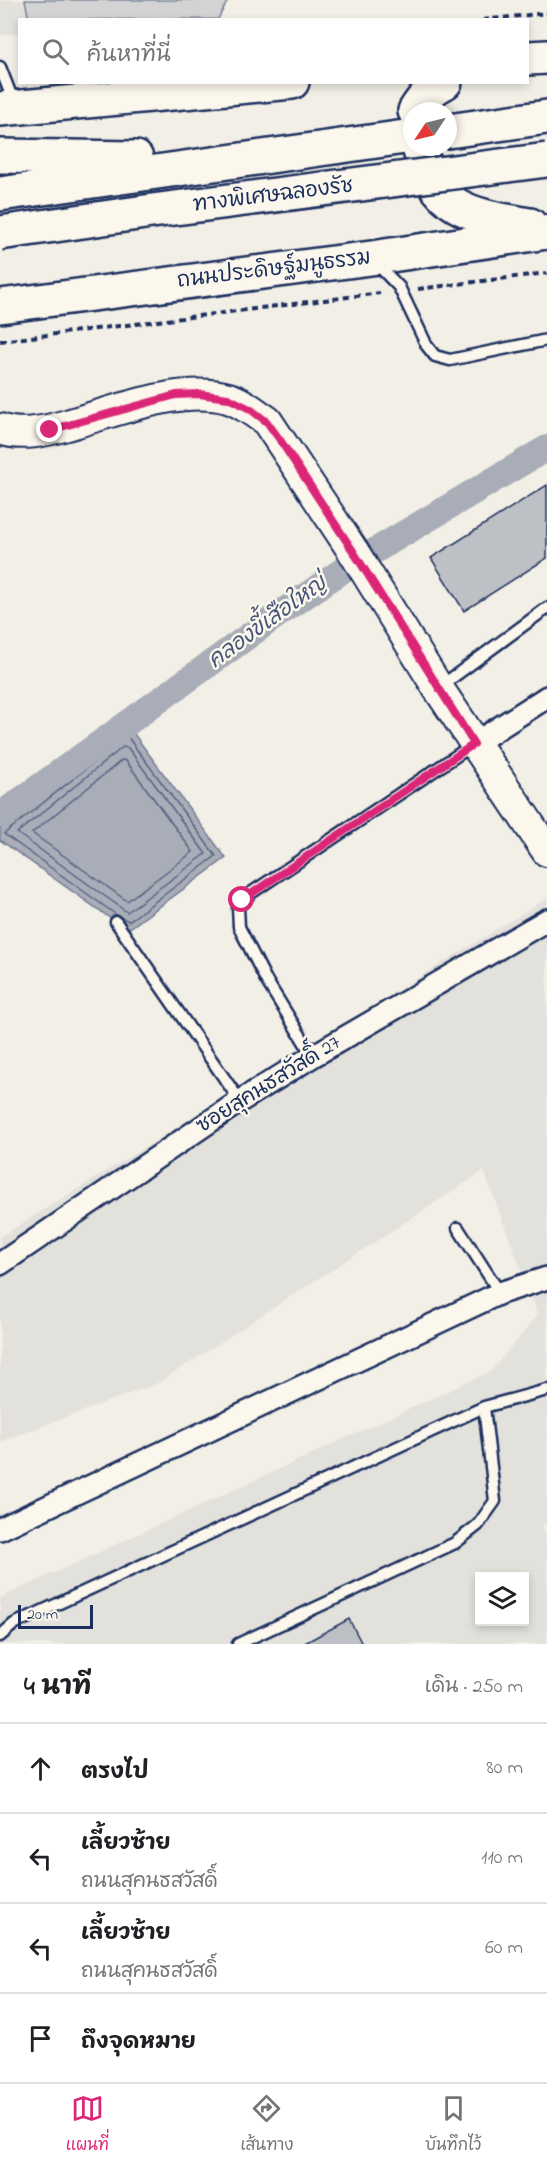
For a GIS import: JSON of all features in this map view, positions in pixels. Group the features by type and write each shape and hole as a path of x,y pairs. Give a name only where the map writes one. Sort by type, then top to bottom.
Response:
{"main road":[{"path":"529,58 547,57"},
{"path":"8,108 270,84"},
{"path":"421,102 441,84"},
{"path":"457,130 547,117"},
{"name":"ทางพิเศษฉลองรัช","path":"0,194 403,137"},
{"path":"0,156 243,160"},
{"path":"421,156 432,181 445,197 461,208 480,216 547,230"},
{"name":"ทางพิเศษฉลองรัช","path":"0,233 547,160"},
{"name":"ถนนประดิษฐ์มนูธรรม","path":"0,306 371,258 547,230"},
{"path":"0,429 12,434 50,430 176,395 199,394 228,398 250,409 267,422 360,562 474,744 547,851"}],"street":[{"path":"474,744 547,697"},
{"name":"ซอยสุคนธสวัสดิ์ 27","path":"0,1264 240,1101 547,920"},
{"path":"0,1529 500,1293 547,1278"}],"lane":[{"path":"0,67 8,108"},
{"path":"371,258 401,291 427,346 435,357 450,360 547,340"},
{"path":"438,688 547,608"},
{"path":"313,1056 250,952 239,927 238,907 248,895 474,744"},
{"path":"116,922 240,1101"},
{"path":"458,1228 500,1293"},
{"path":"0,1636 14,1624 484,1407 547,1390"},
{"path":"238,1644 455,1543 478,1525 495,1501 484,1407"}],"path":[{"path":"501,18 547,13"},
{"path":"0,341 547,273"}],"shaded area":[{"path":"0,0 25,0 29,18 18,18 18,33 0,35"},
{"path":"25,0 228,0 219,18 29,18"},
{"path":"547,898 547,1523 542,1526 547,1549 547,1644 0,1644 0,1598 491,1371 538,1315 484,1171 158,1383 0,1442 0,1237"}],"water":[{"path":"128,726 226,858 127,930 0,840 0,828"}],"building":[{"path":"547,485 547,558 464,611 431,558"},
{"path":"349,1619 362,1644 303,1644"}],"waterway":[{"name":"คลองขี้เสือใหญ่","path":"0,815 346,568 547,448"}],"route":[{"path":"50,430 176,395 199,394 228,398 250,409 267,422 280,440 353,551 474,744 242,900"}]}
